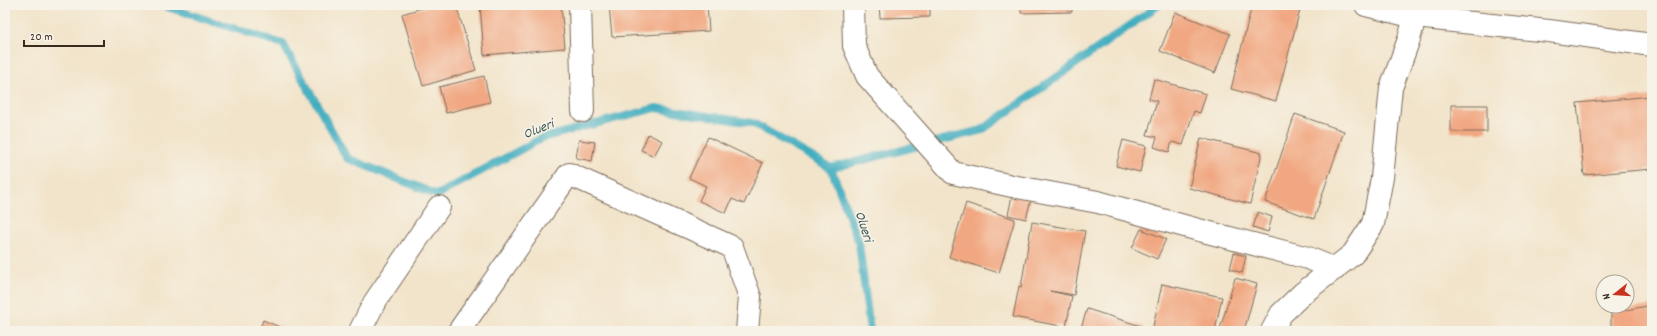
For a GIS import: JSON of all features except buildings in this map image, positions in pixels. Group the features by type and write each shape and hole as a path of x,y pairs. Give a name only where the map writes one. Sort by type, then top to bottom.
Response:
{"street":[{"path":"580,5 583,111"},
{"path":"853,5 854,46 867,76 953,173 1098,202 1308,258 1335,269"},
{"path":"1366,5 1415,17 1549,31 1652,46"},
{"path":"1272,331 1281,314 1303,293 1353,254 1373,224 1382,178 1391,88 1409,39 1415,17"},
{"path":"459,331 569,174 732,247 750,298 747,331"},
{"path":"360,331 374,303 439,207"}],"waterway":[{"name":"Olueri","path":"161,5 283,44 347,158 437,195 542,138 656,108 753,123 831,168 859,243 870,331"},
{"path":"831,168 982,130 1159,5"}]}
